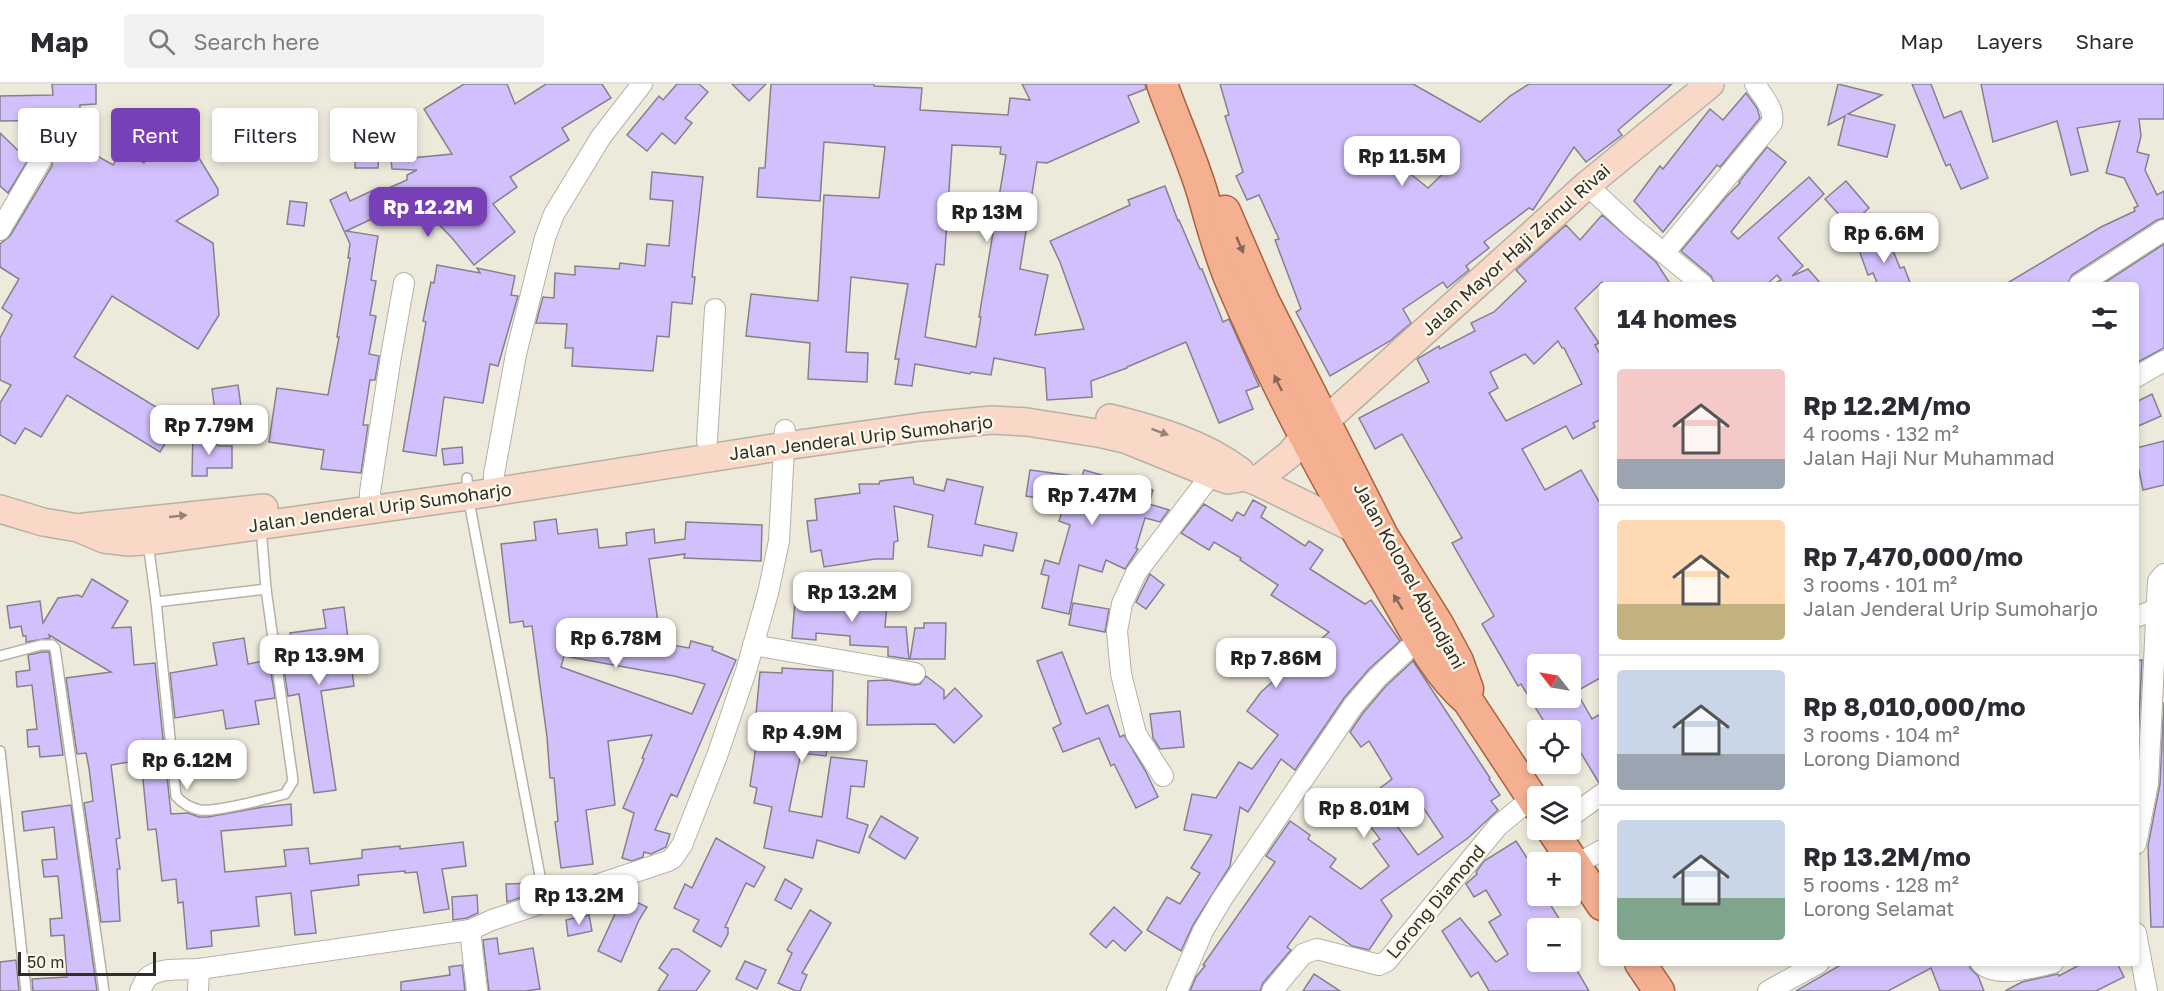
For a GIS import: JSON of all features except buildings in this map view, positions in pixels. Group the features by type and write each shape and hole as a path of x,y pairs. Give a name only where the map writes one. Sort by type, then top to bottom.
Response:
{"main road":[{"name":"Jalan Kolonel Abundjani","path":"1174,84 1316,428 1420,638 1454,689 1468,701 1527,786"},
{"name":"Jalan Kolonel Abundjani","path":"1369,533 1438,624 1458,661 1468,686 1468,701"},
{"name":"Jalan Kolonel Abundjani","path":"1581,874 1599,901"},
{"path":"1642,966 1659,991"}],"street":[{"path":"481,485 550,222 601,137 642,84"},
{"path":"1664,253 1772,123 1773,116 1770,107 1755,84"},
{"name":"Jalan Mayor Haji Zainul Rivai","path":"1250,479 1290,454 1316,428 1587,185 1703,87"},
{"path":"0,230 40,162"},
{"path":"1587,185 1632,227 1699,282"},
{"path":"2084,282 2164,230"},
{"path":"370,501 404,283"},
{"path":"707,441 715,309"},
{"path":"2139,375 2164,361"},
{"name":"Jalan Jenderal Urip Sumoharjo","path":"0,509 43,522 78,528 104,539 129,542 147,530 261,517 785,438 919,410 992,405 1029,405 1109,418 1146,427 1227,462 1250,479"},
{"name":"Jalan Jenderal Urip Sumoharjo","path":"481,485 707,441 785,438 992,420 1065,427 1125,440 1211,475 1228,480 1250,479"},
{"path":"140,991 147,978 164,971 199,969 470,930 492,920 673,858 687,836 717,756 768,592 778,541 785,438"},
{"path":"1163,776 1136,734 1121,674 1117,631 1122,604 1136,573 1211,475"},
{"path":"1250,479 1369,533"},
{"path":"2139,830 2149,783 2158,581 2164,574"},
{"path":"2139,616 2157,609"},
{"path":"1177,991 1203,931 1222,899 1353,706 1377,678 1420,638"},
{"path":"753,645 915,673"},
{"name":"Lorong Diamond","path":"1581,804 1599,795"},
{"name":"Lorong Diamond","path":"1272,991 1303,954 1317,949 1379,965 1388,961 1498,826 1527,822"},
{"path":"1581,862 1599,852"},
{"path":"470,930 477,991"},
{"path":"2139,951 2146,991"},
{"path":"1768,991 1814,966"},
{"path":"1985,966 1996,971 2039,966"},
{"path":"198,991 199,969"}],"lane":[{"path":"481,485 545,902"},
{"path":"147,530 176,796 189,806 204,810 285,794 293,781 266,590 261,517"},
{"path":"156,602 266,590"},
{"path":"0,656 41,645 52,645 55,648 104,991"},
{"path":"0,751 26,991"}]}
